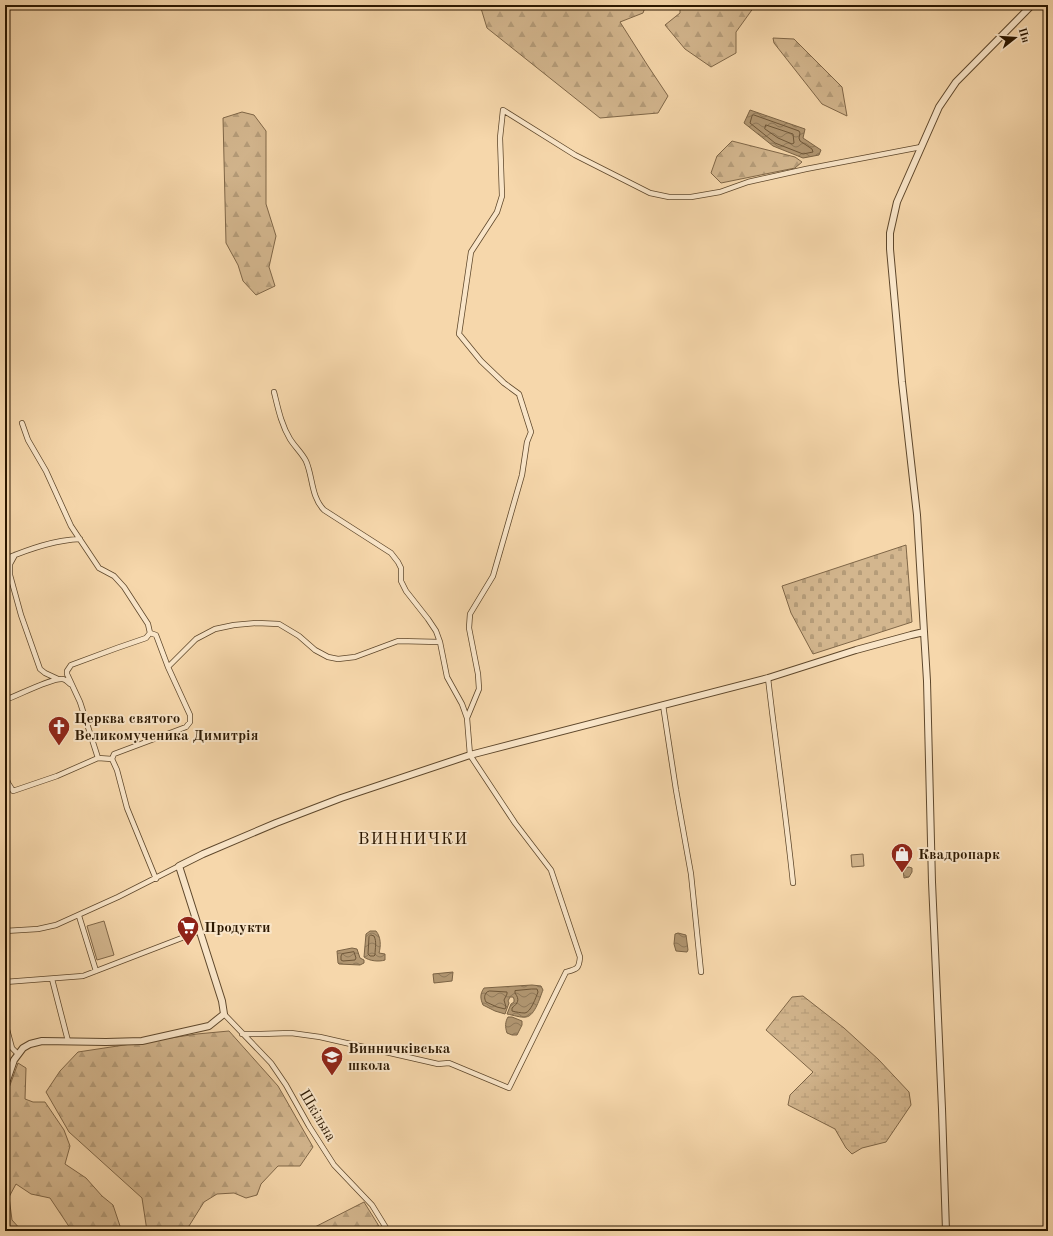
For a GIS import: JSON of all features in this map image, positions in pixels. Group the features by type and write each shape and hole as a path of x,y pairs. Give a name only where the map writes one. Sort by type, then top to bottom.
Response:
{"street":[{"path":"946,1231 932,882 927,681 917,515 902,382 890,249 890,232 897,202 939,107 956,82 1032,5"},
{"path":"467,718 478,689 478,674 469,628 470,614 494,576 522,475 527,442 531,432 519,394 504,384 481,361 459,334 472,252 497,212 502,196 500,138 502,110 575,155 650,193 669,197 691,197 720,192 748,182 799,170 922,147"},
{"path":"242,1034 291,1033 320,1037 438,1064 449,1063 509,1088 566,972 575,970 580,965 580,957 551,870 515,823 470,755 467,718 462,704 447,677 440,642 436,631 406,591 401,581 401,568 391,553 324,510 319,505 302,454 290,440 283,426 274,392"},
{"path":"22,423 28,440 46,471 71,526 99,568 114,576 124,587 148,624 150,633"},
{"path":"5,559 46,544 80,539"},
{"path":"15,555 10,564 10,575 21,615 40,669 58,679 65,680 72,687"},
{"path":"168,667 196,638 215,629 234,625 279,624 299,636 315,650 328,657 338,659 355,657 398,641 440,642"},
{"path":"5,931 44,928 56,925 79,916 156,879 203,854 276,823 334,800 470,755 768,678 856,650 924,632"},
{"path":"112,759 114,754 186,727 190,722 190,715 168,667 156,635 150,633"},
{"path":"98,758 82,709 67,674 67,670 71,665 146,638 150,633"},
{"path":"768,678 786,814 793,883"},
{"path":"5,700 58,679"},
{"path":"663,705 691,874 701,972"},
{"path":"5,774 13,791 57,776 98,758 112,759"},
{"path":"112,759 117,770 127,808 156,879"},
{"path":"5,1086 14,1060 23,1048 30,1044 42,1041 142,1041 209,1026 224,1014 222,1002 179,866"},
{"path":"79,916 96,971"},
{"path":"5,982 83,976 200,931"},
{"path":"52,979 68,1041"},
{"name":"Шкільна","path":"224,1014 271,1063 286,1085 308,1126 334,1165 372,1205 388,1231"},
{"path":"5,1022 12,1048 18,1054"}],"green space":[{"path":"480,5 646,5 643,13 620,22 668,96 658,113 600,118 487,28"},
{"path":"680,5 751,5 754,7 736,32 736,53 711,67 685,49 665,25 680,13"},
{"path":"773,38 794,39 842,87 847,116 822,104 774,43"},
{"path":"242,112 254,115 266,131 266,204 276,236 269,267 275,286 256,295 243,281 238,265 226,243 223,118"},
{"path":"732,141 795,157 802,162 795,168 721,183 711,173 717,156"},
{"path":"906,545 912,622 813,654 791,613 782,586"},
{"path":"863,854 864,866 852,867 851,855"},
{"path":"104,921 114,955 97,960 87,926"},
{"path":"803,996 844,1028 879,1060 909,1092 911,1105 886,1142 862,1148 852,1154 846,1148 835,1129 788,1105 790,1095 813,1072 766,1030 792,997"},
{"path":"229,1031 278,1086 313,1147 300,1166 278,1166 261,1184 257,1195 246,1198 234,1193 217,1194 204,1202 189,1226 182,1231 147,1231 142,1198 69,1132 46,1092 60,1071 78,1052 197,1034"},
{"path":"18,1063 26,1068 25,1099 33,1102 45,1102 64,1130 70,1146 65,1164 86,1178 102,1196 113,1205 121,1229 125,1231 72,1231 50,1198 31,1194 16,1184 9,1197 12,1220 22,1231 5,1231 5,1099"},
{"path":"364,1202 382,1231 307,1231"}],"water":[{"path":"750,110 805,129 803,138 821,150 819,155 803,158 773,146 744,123"},
{"path":"904,868 912,868 912,872 909,877 904,878 903,870"},
{"path":"370,931 376,931 378,933 380,942 379,953 385,954 385,960 374,961 364,957 366,934"},
{"path":"678,933 686,935 687,952 676,951 674,944 675,934"},
{"path":"352,948 357,949 360,958 364,960 364,963 360,965 339,964 337,951"},
{"path":"453,972 452,981 434,983 433,974"},
{"path":"532,985 541,986 543,990 535,1010 529,1016 519,1017 507,1014 511,1004 514,1002 513,997 510,997 508,1001 509,1003 505,1014 495,1011 482,1003 481,994 484,988"},
{"path":"508,1017 522,1021 522,1025 517,1035 507,1033 506,1021"}],"place":[{"name":"Церква святого Великомученика Димитрія","path":"59,746"},
{"name":"Квадропарк","path":"902,874"},
{"name":"Продукти","path":"188,946"},
{"name":"Винничківська школа","path":"332,1076"}],"district":[{"name":"ВИННИЧКИ","path":"413,838"}]}
